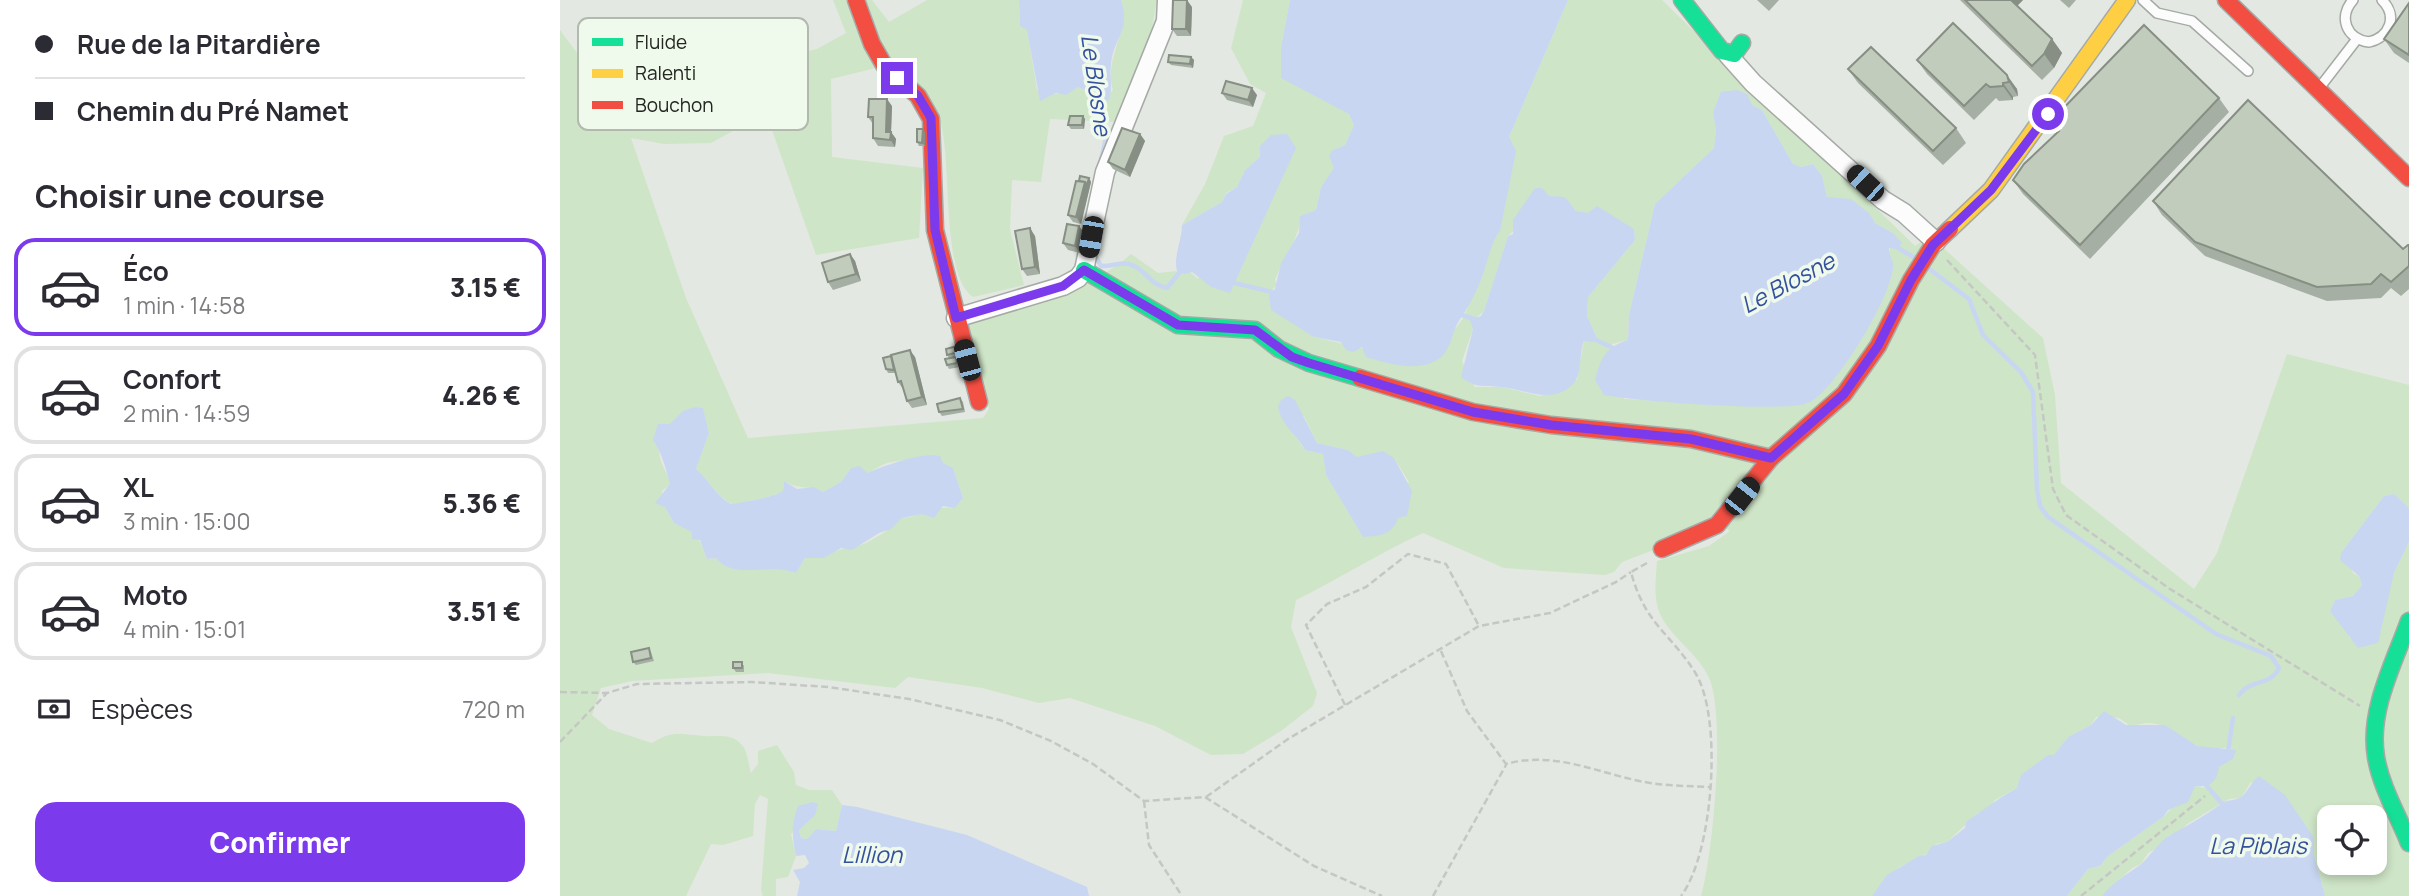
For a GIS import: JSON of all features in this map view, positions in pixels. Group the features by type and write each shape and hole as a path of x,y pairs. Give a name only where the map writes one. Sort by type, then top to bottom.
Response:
{"street":[{"path":"856,0 872,44 884,65 918,96 931,118 935,230 979,402"},
{"path":"956,318 1063,286 1084,270 1105,172 1166,21 1167,0"},
{"path":"1682,0 1735,49 1754,83 1883,200 1904,213 1934,244"},
{"path":"1662,549 1717,525 1771,458 1844,394 1861,372 1911,280 1934,244 1991,190 2062,95 2127,0"},
{"path":"2225,0 2409,178"},
{"path":"1084,270 1178,325 1255,330 1292,357 1473,412 1551,425 1691,439 1771,458"},
{"path":"2409,621 2377,717 2375,754 2409,842"}],"lane":[{"path":"2143,0 2157,13 2192,21 2248,71"},
{"path":"2353,0 2344,18 2348,30 2357,39 2376,40 2387,32 2391,12 2382,0"},
{"path":"2318,89 2357,39"}],"path":[{"path":"1934,244 2035,355 2053,489 2066,515 2171,589 2377,717"},
{"path":"560,692 607,692 637,684 752,682 828,687 909,699 1000,720 1051,741 1093,764 1144,801 1205,797 1266,753 1479,626 1550,613 1606,587 1650,561 1662,549"},
{"path":"1345,705 1306,625 1326,604 1366,587 1408,554 1446,564 1479,626"},
{"path":"1632,572 1639,599 1696,675 1710,712 1710,787 1696,872 1683,896"},
{"path":"1441,651 1467,711 1507,764"},
{"path":"560,742 607,692"},
{"path":"1433,896 1507,764 1530,757 1562,760 1650,783 1710,787"},
{"path":"2081,896 2205,796"},
{"path":"1205,797 1314,866 1382,896"},
{"path":"1144,801 1149,845 1182,896"}],"green space":[{"path":"833,0 872,0 889,22 927,0 1019,0 1020,26 1027,29 1037,90 1053,94 1078,87 1103,100 1113,90 1111,67 1123,23 1121,0 1157,0 1150,39 1115,122 1050,119 1041,182 1012,180 1010,229 1024,285 973,297 963,285 956,267 941,125 929,99 900,62 831,79 832,157 923,168 919,238 816,255 772,130 808,130 808,51 846,33"},
{"path":"1243,0 1290,0 1281,47 1317,95 1349,114 1354,125 1345,145 1333,150 1335,168 1321,187 1316,210 1301,216 1294,241 1275,280 1277,285 1271,291 1314,337 1365,349 1456,328 1464,317 1494,238 1500,231 1509,137 1568,0 1662,0 1915,246 1930,236 2043,338 2055,395 2061,483 2194,589 2217,553 2287,354 2409,385 2409,508 2394,494 2384,496 2341,553 2354,574 2359,576 2362,587 2353,596 2335,600 2330,611 2346,629 2350,639 2387,599 2394,573 2409,542 2409,896 2325,896 2319,875 2387,875 2387,805 2317,805 2317,866 2314,838 2251,782 2241,798 2229,799 2187,824 2180,832 2169,835 2161,846 2148,853 2141,864 2132,868 2102,896 2067,896 2088,869 2100,866 2108,856 2163,817 2195,786 2205,788 2219,767 2233,759 2231,747 2202,747 2159,725 2151,723 2132,727 2119,718 2096,717 2091,725 2068,737 2054,756 2048,755 2017,788 1995,800 1990,808 1978,813 1947,842 1936,844 1930,852 1899,867 1872,896 1701,896 1710,850 1716,786 1717,722 1714,696 1704,669 1660,614 1656,601 1656,581 1657,561 1709,546 1730,531 1713,519 1651,551 1622,562 1614,572 1605,575 1504,568 1423,533 1407,541 1296,600 1291,627 1317,693 1313,706 1281,731 1243,754 1211,755 1155,726 1070,698 1039,703 982,688 908,677 895,688 768,673 632,681 601,688 592,715 609,729 652,743 678,734 732,738 745,749 751,773 758,764 758,751 777,745 794,772 796,785 809,790 832,790 842,805 836,831 816,829 807,839 801,838 799,830 818,804 791,834 796,856 788,877 776,879 776,896 763,896 761,890 768,799 760,795 755,804 753,836 723,845 711,844 686,896 560,896 560,30 578,54 578,130 735,130 711,143 664,144 631,138 686,298 748,438 983,418 989,409 964,323 1074,288 1094,279 1131,254 1158,273 1177,271 1184,274 1189,271 1198,279 1260,157 1245,170 1237,187 1226,193 1222,202 1182,225 1205,184 1224,136 1253,126 1266,93 1250,84 1231,48","holes":["1752,105 1762,110 1793,164 1801,167 1813,164 1822,176 1827,197 1870,214 1875,223 1893,233 1889,253 1807,404 1755,406 1624,399 1612,344 1628,340 1629,315 1655,204 1714,148 1716,130 1713,113","1549,196 1565,198 1576,211 1634,229 1635,240 1588,297 1587,316 1597,338 1584,341 1577,380 1540,396 1502,387 1475,387 1462,361 1477,317 1484,311 1508,236","695,407 703,409 709,433 696,469 732,504 783,491 784,481 823,492 841,482 851,468 867,473 887,463 912,459 929,460 953,468 963,498 955,508 941,508 902,518 866,543 839,550 824,558 805,558 796,573 774,569 742,570 723,565 716,558 707,559 696,536 674,523 665,507 662,491 671,484 659,450 664,434 675,420","1279,412 1304,416 1317,443 1348,450 1357,457 1394,458 1409,482 1363,537 1326,475 1323,454 1305,450"]}],"water":[{"path":"1019,0 1121,0 1124,20 1113,55 1108,101 1078,87 1066,95 1056,93 1040,101 1027,30 1020,26"},
{"path":"1290,0 1568,0 1509,137 1516,151 1500,231 1491,247 1478,288 1458,323 1447,350 1427,364 1406,366 1366,357 1362,347 1354,352 1346,350 1341,342 1314,337 1271,310 1269,295 1275,289 1281,263 1299,233 1300,216 1316,210 1321,187 1334,168 1329,156 1333,150 1345,145 1354,125 1349,114 1281,78 1281,47"},
{"path":"1736,90 1747,94 1752,105 1762,110 1793,164 1801,167 1813,164 1822,176 1827,197 1851,199 1870,214 1875,223 1893,233 1902,243 1897,249 1889,248 1893,264 1884,296 1847,362 1833,381 1808,403 1794,406 1741,406 1676,403 1604,395 1595,380 1609,350 1628,340 1629,315 1655,204 1714,148 1716,130 1713,113 1721,92"},
{"path":"1287,134 1296,148 1230,293 1211,287 1192,272 1184,274 1177,271 1176,260 1182,225 1222,202 1226,194 1237,187 1245,170 1260,157 1260,146 1271,135"},
{"path":"1535,188 1542,188 1549,196 1565,197 1576,211 1588,213 1597,206 1634,229 1635,240 1588,297 1587,316 1597,338 1594,342 1584,341 1577,379 1566,390 1548,395 1476,385 1461,377 1473,329 1470,320 1481,316 1484,311 1508,236 1513,234 1513,220"},
{"path":"1288,396 1295,400 1317,443 1348,450 1357,457 1383,451 1394,458 1412,491 1407,516 1398,518 1385,534 1363,537 1326,475 1323,454 1305,450 1282,419 1278,406 1281,400"},
{"path":"695,407 703,408 709,433 696,469 731,504 783,491 784,481 797,489 814,487 823,492 841,482 851,468 860,466 867,473 903,460 932,455 940,456 943,463 953,468 963,498 955,508 943,506 934,518 922,514 902,518 891,529 879,533 852,550 841,548 824,558 805,558 796,573 774,569 742,570 723,565 716,558 707,559 700,540 692,539 692,532 674,523 665,507 655,503 670,484 653,440 658,424 670,424 683,411"},
{"path":"2394,494 2409,508 2409,542 2394,573 2378,643 2358,648 2330,611 2335,600 2353,596 2362,586 2359,576 2340,560 2341,553 2384,496"},
{"path":"2104,711 2126,725 2165,725 2197,746 2236,750 2233,759 2219,767 2217,777 2212,783 2195,786 2188,802 2168,810 2163,817 2108,856 2100,866 2088,869 2067,896 1872,896 1887,875 1919,856 1926,855 1932,846 1947,842 1965,828 1966,822 2017,788 2021,775 2048,755 2054,755 2068,737 2091,725"},
{"name":"La Piblais","path":"2259,776 2285,795 2314,838 2317,875 2319,875 2325,896 2102,896 2144,862 2166,838 2223,802 2241,797"},
{"name":"Lillion","path":"813,802 818,804 815,815 799,830 801,838 807,839 816,829 836,831 842,805 857,807 967,835 1087,887 1089,896 797,896 800,882 793,870 804,868 809,863 805,855 796,856 794,819 798,806"}],"building":[{"path":"1173,0 1187,0 1186,29 1172,29"},
{"path":"1965,0 2011,0 2052,39 2044,54 2032,66"},
{"path":"2409,3 2409,55 2384,39"},
{"path":"1953,23 2007,75 2009,82 2003,83 2003,86 1990,87 1986,84 1964,106 1917,60"},
{"path":"2144,25 2219,98 2080,245 2013,180 2024,164 2059,131 2050,122"},
{"path":"1871,47 1956,128 1933,151 1848,69"},
{"path":"1169,55 1191,57 1190,64 1168,62"},
{"path":"1226,81 1252,88 1248,100 1222,93"},
{"path":"869,99 887,99 886,132 891,132 890,140 873,138 873,117 868,117"},
{"path":"2248,100 2403,249 2409,245 2409,266 2391,282 2381,274 2371,284 2317,287 2195,242 2153,201"},
{"path":"1070,116 1083,116 1082,125 1068,125"},
{"path":"1122,128 1140,134 1125,170 1108,162"},
{"path":"917,129 923,129 922,143 917,142"},
{"path":"1080,176 1089,178 1087,185 1079,181"},
{"path":"1076,181 1085,182 1076,217 1068,215"},
{"path":"1067,224 1079,226 1075,246 1063,243"},
{"path":"1030,228 1035,267 1022,269 1015,231"},
{"path":"850,254 856,274 828,282 822,263"},
{"path":"957,346 958,352 947,355 946,349"},
{"path":"910,350 922,397 907,401 901,381 898,382 891,355"},
{"path":"891,356 894,370 886,369 883,358"},
{"path":"956,357 957,363 947,365 945,359"},
{"path":"960,398 963,409 939,412 937,404"},
{"path":"649,648 651,658 633,662 631,652"},
{"path":"733,662 742,662 742,668 733,668"}],"waterway":[{"name":"Le Blosne","path":"1101,160 1107,134 1102,97"},
{"name":"Le Blosne","path":"1101,227 1095,255 1101,266 1130,264 1167,288 1183,268"},
{"name":"Le Blosne","path":"1893,245 1915,258"},
{"name":"Le Blosne","path":"1928,268 1969,299 1983,335 2021,372 2033,392 2037,490 2040,506 2048,517 2216,634 2271,656 2279,668 2275,674 2249,686 2239,695"},
{"name":"Le Blosne","path":"1230,282 1276,293"},
{"name":"Le Blosne","path":"1459,314 1477,320"},
{"name":"Le Blosne","path":"1592,338 1613,348"},
{"name":"Le Blosne","path":"2228,752 2233,718"},
{"name":"Le Blosne","path":"2205,784 2224,806"}],"traffic: fast":[{"path":"1682,0 1722,51 1734,54 1742,43"},
{"path":"1084,270 1178,325 1255,330 1279,349 1309,363 1360,378"},
{"path":"2409,621 2379,705 2375,740 2382,779 2409,843"}],"traffic: slow":[{"path":"1950,229 1991,190 2127,0"}],"traffic: jam":[{"path":"856,0 872,44 884,65 918,96 931,119 935,230 979,402"},
{"path":"2226,0 2409,178"},
{"path":"1662,549 1717,525 1771,458 1844,394 1878,346 1911,280 1933,245 1950,229"},
{"path":"1360,378 1473,412 1551,425 1691,439 1771,458"}],"route":[{"path":"897,78 918,96 931,118 935,230 956,318 1063,286 1078,278 1084,270 1178,325 1220,330 1255,330 1292,357 1473,412 1551,425 1691,439 1771,458 1844,394 1878,346 1911,280 1933,245 1991,190 2048,114"}]}
